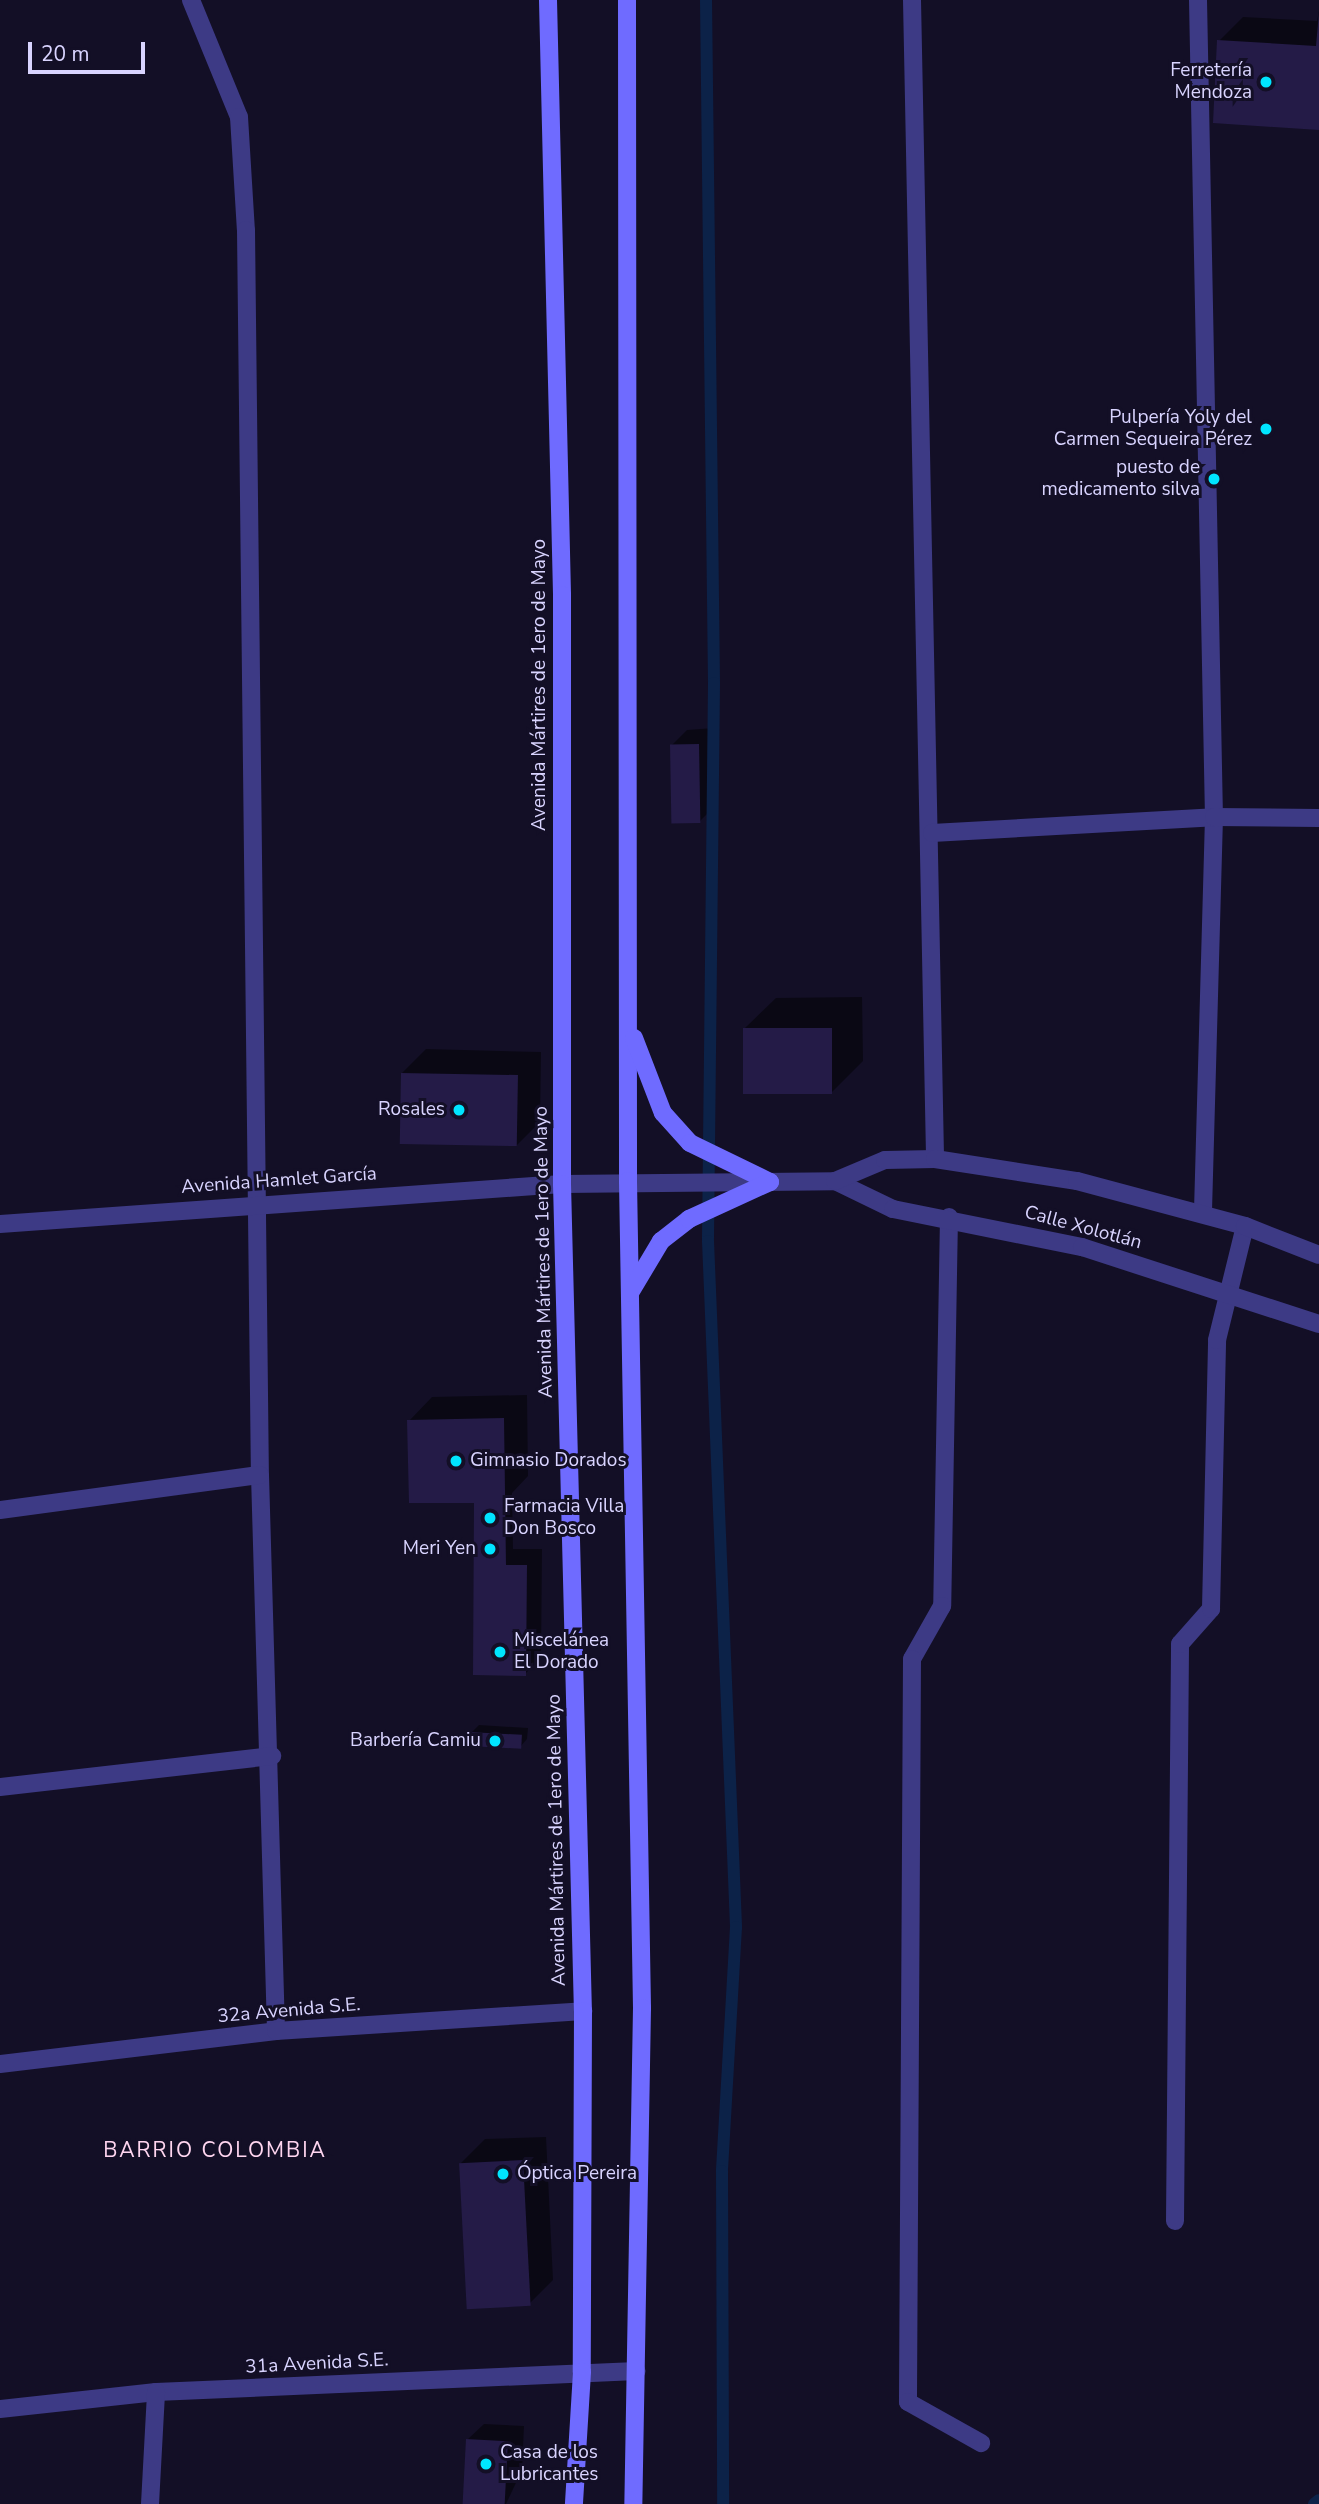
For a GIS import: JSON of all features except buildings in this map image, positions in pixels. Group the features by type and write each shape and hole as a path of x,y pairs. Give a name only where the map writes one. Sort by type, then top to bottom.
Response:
{"main road":[{"name":"Avenida Mártires de 1ero de Mayo","path":"548,0 562,595 562,1184 583,2011 582,2372 574,2504"},
{"path":"627,0 630,1025 628,1181 642,2008 633,2504"},
{"path":"630,1025 650,1088 690,1143 769,1182"},
{"path":"629,1293 661,1241 689,1219 769,1182"}],"street":[{"path":"191,0 239,117 246,230 260,1475 272,1756 276,2031"},
{"path":"912,0 932,833 936,1159"},
{"path":"1198,0 1214,817 1203,1214"},
{"path":"932,833 1214,817 1319,818"},
{"name":"Calle Xolotlán","path":"562,1184 628,1181 835,1181 885,1160 936,1159 1077,1181 1245,1226 1319,1255"},
{"name":"Calle Xolotlán","path":"835,1181 893,1209 949,1217 1083,1247 1319,1324"},
{"name":"Avenida Hamlet García","path":"0,1224 259,1203 562,1184"},
{"path":"949,1217 942,1606 912,1659 908,2402 981,2443"},
{"path":"1175,2221 1180,1644 1211,1609 1217,1340 1226,1293 1245,1226"},
{"path":"0,1510 260,1475"},
{"path":"0,1787 272,1756"},
{"name":"32a Avenida S.E.","path":"0,2064 276,2031 583,2011"},
{"name":"31a Avenida S.E.","path":"0,2409 156,2392 637,2371"},
{"path":"150,2504 156,2392"}],"waterway":[{"path":"706,0 714,683 708,1241 736,1927 722,2171 723,2504"},
{"path":"1314,2504 1319,2500"}],"place":[{"name":"Ferretería Mendoza","path":"1266,82"},
{"name":"Pulpería Yoly del Carmen Sequeira Pérez","path":"1266,429"},
{"name":"puesto de medicamento silva","path":"1214,479"},
{"name":"Rosales","path":"459,1110"},
{"name":"Gimnasio Dorados","path":"456,1461"},
{"name":"Farmacia Villa Don Bosco","path":"490,1518"},
{"name":"Meri Yen","path":"490,1549"},
{"name":"Miscelánea El Dorado","path":"500,1652"},
{"name":"Barbería Camiu","path":"495,1741"},
{"name":"Óptica Pereira","path":"503,2174"},
{"name":"Casa de los Lubricantes","path":"486,2464"}],"district":[{"name":"BARRIO COLOMBIA","path":"215,2150"}]}
